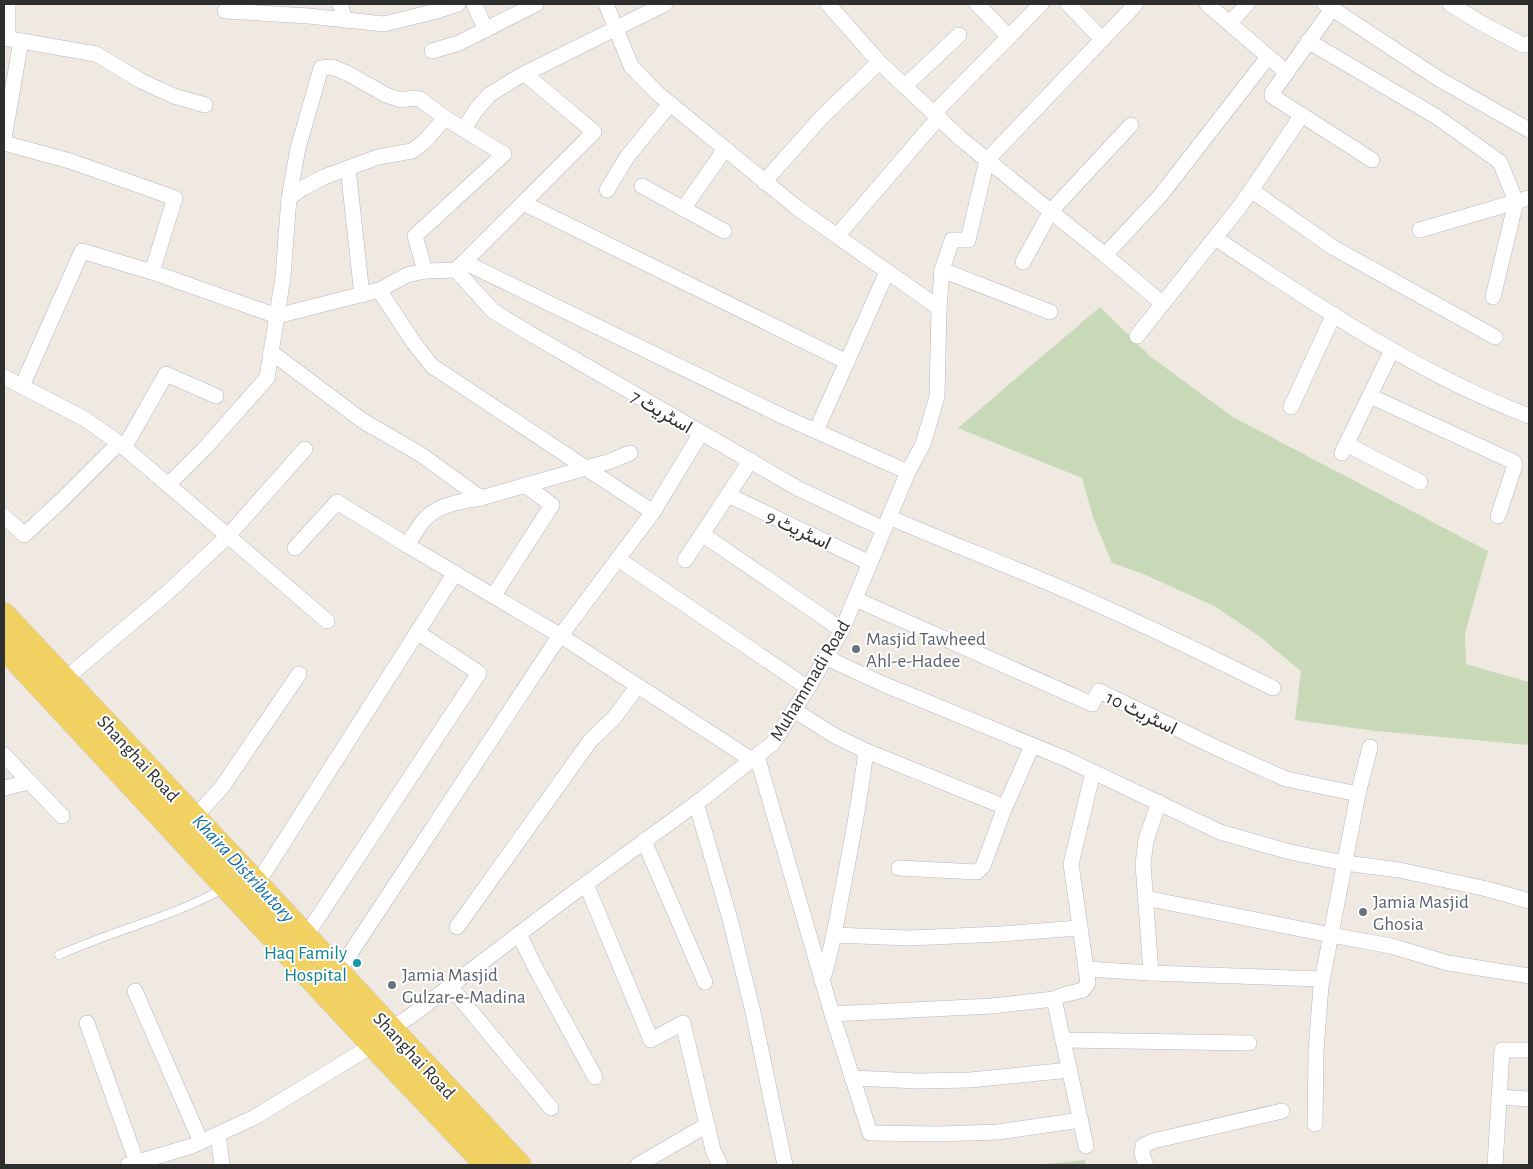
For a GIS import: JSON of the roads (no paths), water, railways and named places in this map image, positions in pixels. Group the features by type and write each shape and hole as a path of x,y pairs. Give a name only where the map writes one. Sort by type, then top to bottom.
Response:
{"main road":[{"name":"Shanghai Road","path":"4,615 338,972 382,1037 488,1165"},
{"name":"Shanghai Road","path":"4,647 227,887 382,1037 519,1165"}],"street":[{"path":"4,138 11,39 8,4"},
{"path":"340,4 345,20"},
{"path":"225,11 309,16 384,24 458,4"},
{"path":"474,4 486,30"},
{"path":"432,50 459,43 536,4"},
{"path":"606,4 631,66 670,104 796,208 939,308"},
{"path":"464,129 476,110 489,95 525,74 665,4"},
{"path":"828,4 879,62 961,139 1163,304"},
{"path":"977,4 1009,36"},
{"path":"837,236 937,115 1041,4"},
{"path":"1068,4 1102,39"},
{"path":"987,160 1134,4"},
{"path":"1207,4 1286,72"},
{"path":"1230,23 1247,4"},
{"path":"1450,4 1523,45 1529,43"},
{"path":"1372,160 1272,96 1272,93 1308,41 1329,6 1439,79 1529,130"},
{"path":"905,86 959,35"},
{"path":"11,39 96,54 149,85 174,96 205,105"},
{"path":"1308,41 1437,117 1500,162 1523,200 1493,297"},
{"path":"1105,255 1160,196 1268,57"},
{"path":"764,182 821,118 879,62"},
{"path":"168,485 205,448 267,378 283,277 288,198 298,148 322,68 332,67 349,74 386,95 401,100 420,99 446,118 504,154 415,236 425,270"},
{"path":"460,266 594,132 525,74"},
{"path":"607,190 626,157 670,104"},
{"path":"1137,336 1242,205 1302,115"},
{"path":"288,198 324,177 378,157 412,151 424,142 446,118"},
{"path":"1023,262 1051,211 1131,125"},
{"path":"4,143 70,161 175,198 152,272"},
{"path":"683,209 725,149"},
{"name":"Muhammadi Road","path":"132,1164 162,1160 255,1117 382,1037 696,803 772,743 827,658 842,630 908,472 923,444 938,397 939,308 942,270 952,240 968,240 987,160"},
{"path":"348,168 362,295"},
{"path":"642,186 724,232"},
{"path":"1251,190 1334,248 1495,337"},
{"path":"1420,230 1523,200"},
{"path":"522,204 847,362"},
{"path":"1215,238 1392,350 1498,404 1529,416"},
{"path":"22,386 82,251 152,272 277,316 379,290 407,275 425,270 460,266 908,472"},
{"name":"اسٹریٹ 7","path":"460,266 493,311 799,489 887,523 930,536 1020,571 1169,636 1273,688"},
{"path":"942,270 1050,312"},
{"path":"816,431 887,272"},
{"path":"379,290 414,343 432,366 653,512"},
{"path":"1291,407 1334,314"},
{"path":"1392,350 1344,448 1420,482"},
{"path":"271,352 364,421 420,454 481,498"},
{"path":"4,516 24,535 121,446 166,374 216,396"},
{"path":"4,377 85,419 121,446 328,621"},
{"path":"1370,396 1514,462 1515,465 1498,516"},
{"path":"338,972 561,636 653,512 701,433"},
{"path":"64,680 167,593 228,536 305,449"},
{"path":"407,545 426,518 437,510 455,503 481,498 608,462 630,453"},
{"path":"685,560 751,460"},
{"path":"494,596 552,504 525,485"},
{"name":"اسٹریٹ 9","path":"728,495 870,563"},
{"path":"295,548 337,502 561,636 754,758 870,1133 938,1134 998,1132 1081,1120"},
{"path":"702,534 842,630"},
{"path":"618,559 808,688"},
{"path":"257,884 455,573"},
{"name":"اسٹریٹ 10","path":"855,599 1092,704 1099,691 1286,779 1358,794"},
{"path":"306,937 479,673 417,632"},
{"path":"827,658 883,684 1093,772 1220,832 1290,852 1399,870 1529,900"},
{"path":"195,817 222,787 299,674"},
{"path":"457,928 590,741 614,718 638,686"},
{"path":"794,710 835,736 866,751 1005,807"},
{"path":"899,868 977,872 983,866 1005,807 1032,746"},
{"path":"1315,1124 1316,1051 1322,979 1358,794 1370,747"},
{"path":"822,981 828,964 834,935 860,797 866,751"},
{"path":"4,755 62,816"},
{"path":"832,1014 992,1006 1054,999 1062,995 1084,990 1088,983 1071,864 1093,772"},
{"path":"4,788 30,782"},
{"path":"1151,973 1143,864 1146,840 1159,802"},
{"path":"696,803 730,920 785,1165"},
{"path":"644,841 705,982"},
{"path":"586,884 651,1040 683,1023 713,1150 720,1165"},
{"path":"1145,898 1331,936 1391,946 1448,963 1529,976"},
{"path":"834,935 908,938 1079,928"},
{"path":"519,934 595,1077"},
{"path":"1086,969 1322,979"},
{"path":"450,986 551,1108"},
{"path":"135,990 201,1142"},
{"path":"1054,999 1086,1146"},
{"path":"87,1024 132,1164"},
{"path":"1063,1040 1249,1043"},
{"path":"1495,1165 1502,1050 1529,1050"},
{"path":"852,1078 918,1081 970,1080 1070,1070"},
{"path":"1499,1098 1529,1099"},
{"path":"1146,1165 1142,1154 1143,1146 1153,1141 1282,1111"},
{"path":"638,1165 707,1125"},
{"path":"218,1134 222,1165"}],"lane":[{"path":"60,954 181,910 227,887"}],"waterway":[{"name":"Khaira Distributory","path":"365,1019 397,1053"}],"place":[{"name":"Masjid Tawheed Ahl-e-Hadee","path":"856,649"},
{"name":"Jamia Masjid Ghosia","path":"1363,912"},
{"name":"Haq Family Hospital","path":"357,963"},
{"name":"Jamia Masjid Gulzar-e-Madina","path":"392,985"}]}
